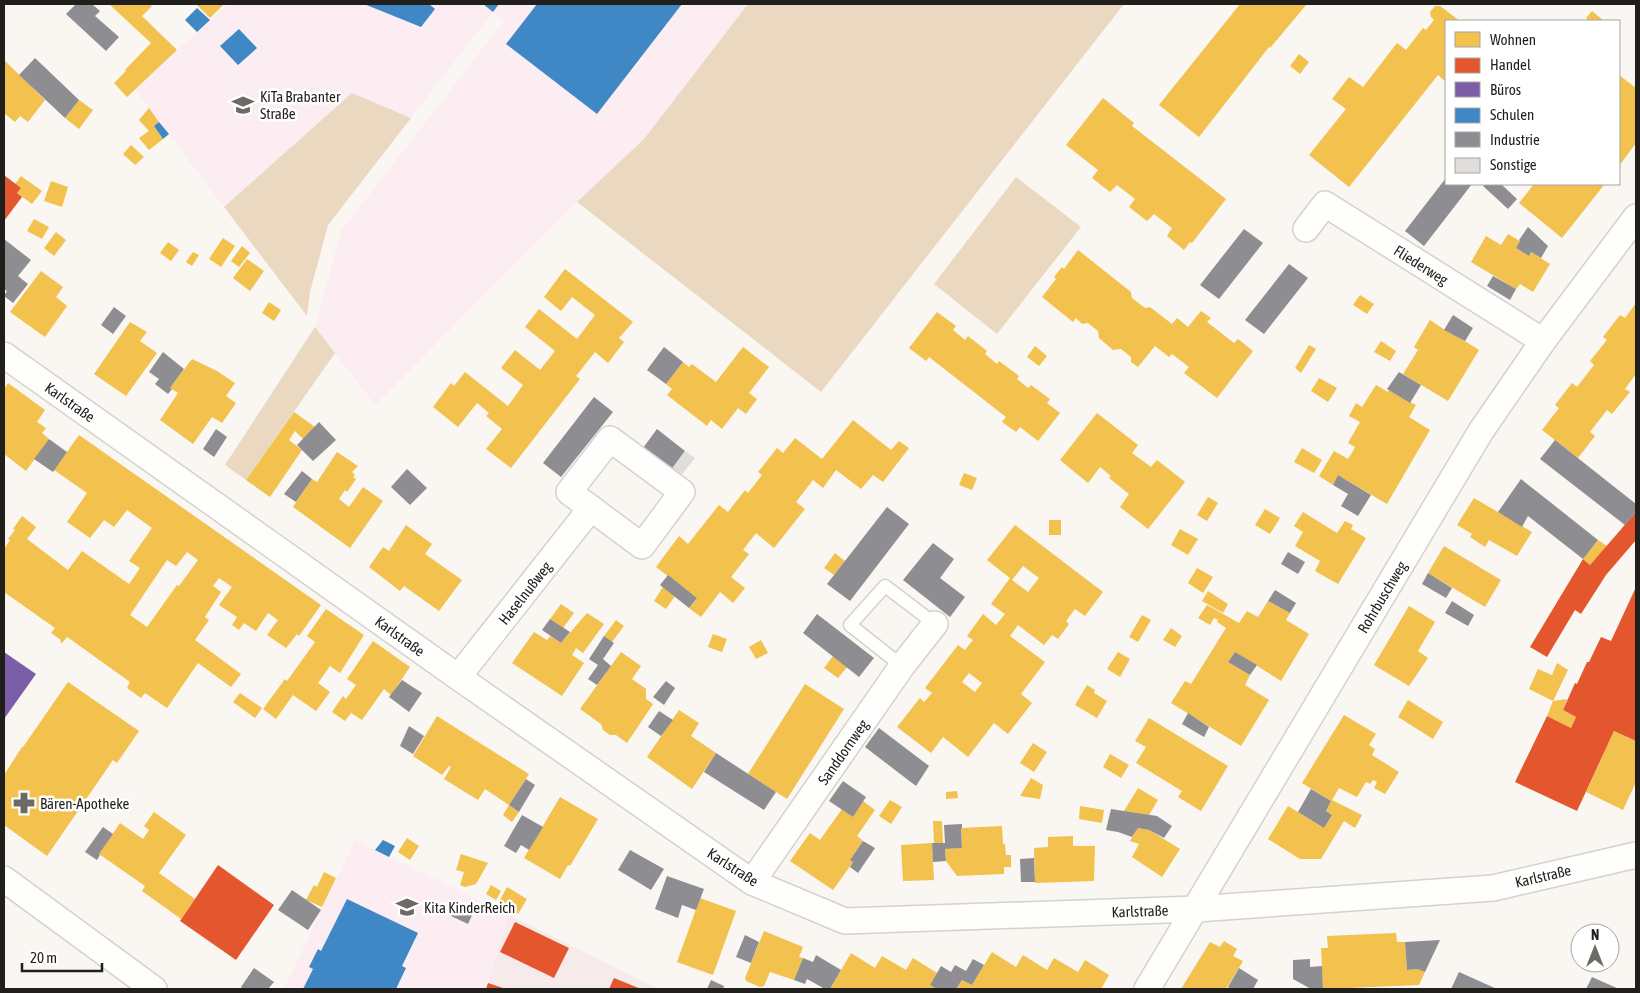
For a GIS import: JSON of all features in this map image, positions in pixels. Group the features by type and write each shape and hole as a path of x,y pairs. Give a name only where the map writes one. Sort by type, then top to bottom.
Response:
{"street":[{"name":"Fliederweg","path":"1306,229 1325,204 1543,341"},
{"name":"Rohrbuschweg","path":"1147,989 1476,440 1543,341 1636,217"},
{"name":"Karlstraße","path":"4,355 458,677 752,882 845,921 1196,909 1493,888 1636,855"},
{"path":"610,439 682,492 642,546 591,508 569,492 610,439"},
{"name":"Haselnußweg","path":"458,677 591,508"},
{"name":"Sanddornweg","path":"752,882 902,666 935,624"},
{"path":"4,879 154,989"}],"lane":[{"path":"902,666 850,625 885,586 935,624"}],"shaded area":[{"path":"228,4 748,4 644,139 577,202 375,405 315,327 341,231 504,21 493,12 411,118 352,93 224,207 135,89"},
{"path":"748,4 1124,4 821,392 577,202 644,139"},
{"path":"352,93 411,118 328,225 310,292 307,316 224,207"},
{"path":"1016,177 1081,227 997,334 934,284"},
{"path":"315,327 335,353 246,480 225,465"},
{"name":"Kita KinderReich","path":"355,840 509,915 486,989 284,989"},
{"path":"509,915 659,989 486,989"}],"building: Wohnen":[{"path":"109,4 149,4 152,6 142,16 177,50 127,97 114,83 151,43"},
{"path":"224,4 210,18 197,5"},
{"path":"1240,4 1307,4 1269,47 1199,137 1159,105"},
{"path":"1435,6 1440,6 1459,20 1445,20 1445,81 1438,75 1349,187 1309,155 1346,109 1332,99 1349,77 1363,87 1397,43 1406,50 1423,28 1426,30 1434,20 1430,12"},
{"path":"1592,11 1603,20 1588,20 1586,18"},
{"path":"1299,54 1309,62 1300,74 1290,66"},
{"path":"4,60 45,100 28,122 20,116 15,122 4,113"},
{"path":"1620,76 1636,88 1636,143 1620,165"},
{"path":"1103,98 1134,123 1132,126 1226,199 1192,243 1190,242 1184,250 1167,236 1172,228 1154,214 1147,221 1129,207 1135,199 1117,185 1110,192 1092,178 1098,170 1066,145"},
{"path":"79,100 93,110 79,129 65,118"},
{"path":"149,108 159,122 154,126 163,139 149,150 139,138 149,131 139,120"},
{"path":"131,145 144,157 135,165 123,154"},
{"path":"21,176 42,191 32,204 17,193 21,188 15,184"},
{"path":"51,181 68,187 62,207 44,201"},
{"path":"1533,185 1604,185 1562,238 1519,203"},
{"path":"34,219 49,227 42,239 27,231"},
{"path":"56,232 66,240 54,256 44,248"},
{"path":"1508,234 1520,241 1516,248 1529,256 1531,252 1550,264 1533,292 1520,284 1516,289 1471,262 1486,236 1501,245"},
{"path":"223,238 235,246 221,267 209,259"},
{"path":"168,242 179,250 171,261 160,253"},
{"path":"242,246 250,253 239,267 231,261"},
{"path":"1078,250 1131,292 1132,298 1145,308 1150,307 1172,324 1177,318 1188,327 1201,311 1211,318 1207,322 1234,343 1238,339 1253,351 1217,398 1184,373 1189,367 1172,354 1169,357 1155,346 1138,367 1131,362 1131,357 1121,349 1113,350 1099,338 1098,331 1088,323 1082,324 1076,318 1073,322 1042,297 1056,279 1054,277 1062,267 1064,269"},
{"path":"193,252 199,255 192,266 186,262"},
{"path":"247,259 264,271 250,291 233,278"},
{"path":"565,269 633,322 619,338 624,342 608,363 595,352 576,376 580,379 511,468 486,449 502,429 486,416 489,413 477,403 458,427 433,407 451,383 454,386 465,372 508,406 523,385 501,368 515,350 540,370 555,351 525,327 539,309 577,339 595,315 572,297 561,311 544,297"},
{"path":"41,271 63,287 56,297 67,306 45,337 10,312"},
{"path":"1360,295 1374,304 1367,314 1353,305"},
{"path":"269,302 281,310 274,321 262,313"},
{"path":"1636,303 1636,374 1625,389 1630,392 1612,414 1607,410 1590,432 1595,436 1578,458 1542,430 1559,408 1555,405 1572,383 1577,387 1594,365 1590,361 1607,340 1603,337 1620,315 1625,318"},
{"path":"937,312 956,326 953,330 965,340 968,336 987,351 985,354 997,364 999,361 1019,376 1017,379 1028,388 1031,385 1050,399 1047,403 1060,413 1038,441 1020,427 1016,432 1002,422 1006,417 929,357 926,361 909,348"},
{"path":"1430,320 1479,350 1448,401 1403,374 1418,350 1414,347"},
{"path":"130,322 147,332 140,341 157,353 126,396 94,374"},
{"path":"1381,341 1396,351 1390,361 1374,352"},
{"path":"1309,345 1316,349 1301,373 1295,368"},
{"path":"1035,346 1047,356 1039,366 1027,357"},
{"path":"743,347 769,367 749,393 757,399 746,414 738,408 722,429 711,420 707,426 667,395 672,389 666,384 683,362 689,367 692,364 716,382"},
{"path":"192,359 217,371 235,383 226,396 236,403 222,423 212,417 193,444 160,420 178,393 170,388"},
{"path":"1319,378 1337,388 1328,402 1311,391"},
{"path":"8,383 45,410 37,422 46,428 42,433 49,439 26,471 4,454 4,389"},
{"path":"1376,385 1416,405 1409,417 1430,430 1387,504 1338,475 1333,485 1319,476 1334,451 1348,459 1355,447 1348,443 1360,422 1349,416 1356,403 1362,407"},
{"path":"294,412 315,427 303,439 295,431 289,440 302,450 270,497 246,480"},
{"path":"1097,413 1138,445 1132,453 1151,467 1157,460 1185,482 1148,529 1120,507 1129,494 1109,478 1111,476 1100,467 1088,483 1060,460"},
{"path":"853,420 891,450 899,441 909,448 883,482 873,475 861,489 836,470 823,488 813,480 796,502 805,509 774,548 756,533 743,550 749,554 731,577 745,588 733,603 720,592 701,617 689,608 697,598 656,567 679,536 688,544 719,505 728,512 745,490 748,493 762,475 758,472 777,448 783,453 795,438 822,459"},
{"path":"79,435 321,605 299,636 297,634 286,648 267,635 278,620 268,613 256,631 244,623 239,630 232,625 237,617 219,605 232,587 219,578 213,586 221,592 205,617 209,620 195,640 241,674 231,687 198,663 167,708 145,693 141,698 127,688 130,682 67,637 62,643 60,642 61,640 51,633 55,628 4,592 4,549 10,540 8,539 15,530 13,529 22,516 36,527 27,539 68,570 82,551 129,584 140,568 129,561 152,528 127,510 114,527 104,520 90,538 67,522 87,493 54,470","holes":["187,552 198,560 179,586 177,585 147,627 130,615 167,560 176,566"]},
{"path":"1302,448 1322,460 1314,473 1294,462"},
{"path":"337,452 358,466 352,472 355,475 353,477 356,479 347,492 345,490 339,499 349,507 363,487 383,501 350,548 293,507 312,479 317,482"},
{"path":"964,473 977,478 972,490 959,485"},
{"path":"1208,497 1218,503 1207,521 1197,515"},
{"path":"1474,498 1532,532 1517,556 1489,540 1485,547 1470,537 1472,534 1457,525"},
{"path":"1265,509 1280,518 1270,534 1255,525"},
{"path":"1303,512 1337,533 1345,521 1353,525 1351,529 1366,538 1338,584 1315,571 1320,561 1295,546 1303,532 1294,526"},
{"path":"1049,520 1061,520 1061,535 1049,535"},
{"path":"406,525 432,544 425,554 462,580 439,611 404,586 400,591 369,567 383,547 389,551"},
{"path":"1015,525 1103,592 1085,616 1075,609 1066,621 1069,624 1058,639 1052,635 1044,645 1018,625 1010,636 1045,662 1021,694 1032,703 1008,734 994,723 968,757 943,737 931,753 897,727 920,698 924,702 932,693 925,688 958,645 965,650 973,640 967,636 983,614 996,625 1005,614 991,604 1010,578 987,560","holes":["1023,566 1039,578 1028,592 1012,580","969,673 982,683 975,692 962,682"]},
{"path":"1180,529 1198,539 1188,555 1171,545"},
{"path":"1598,540 1607,546 1590,565 1583,559"},
{"path":"1444,546 1501,580 1485,607 1428,573"},
{"path":"835,553 845,561 834,575 824,568"},
{"path":"1197,568 1213,577 1203,593 1188,583"},
{"path":"663,587 675,596 666,609 654,601"},
{"path":"1208,591 1228,604 1223,613 1202,601"},
{"path":"1268,601 1290,613 1286,620 1309,634 1281,681 1235,652 1228,662 1250,675 1245,685 1269,700 1241,746 1171,703 1185,681 1191,684 1226,628 1214,618 1210,625 1198,618 1207,605 1239,623 1247,611 1258,617"},
{"path":"561,604 574,613 563,628 550,619"},
{"path":"1409,606 1435,622 1418,651 1428,658 1409,686 1374,665"},
{"path":"326,609 364,635 340,673 330,666 318,683 330,692 316,711 293,695 276,719 263,709 285,679 287,681 315,642 307,636"},
{"path":"587,613 604,624 583,653 576,648 572,655 584,663 562,696 512,663 534,632 547,640 550,636 561,643"},
{"path":"1142,615 1151,620 1138,642 1129,637"},
{"path":"616,620 624,626 612,642 604,636"},
{"path":"1171,628 1182,636 1175,647 1163,640"},
{"path":"713,634 727,639 722,652 708,647"},
{"path":"761,640 768,653 756,659 749,647"},
{"path":"373,641 410,667 391,695 384,689 362,720 351,713 345,721 332,712 343,696 346,699 356,685 347,679"},
{"path":"621,652 641,666 632,679 646,689 646,699 653,704 627,743 616,735 610,735 603,730 601,724 580,709"},
{"path":"1118,652 1130,659 1120,677 1107,669"},
{"path":"833,656 847,667 838,678 824,668"},
{"path":"1557,663 1568,670 1553,701 1529,689 1538,669 1552,675"},
{"path":"68,682 139,731 117,763 113,760 47,856 4,825 4,775"},
{"path":"805,684 844,709 787,799 748,774"},
{"path":"1087,685 1095,690 1094,693 1107,701 1097,718 1075,705"},
{"path":"240,693 262,708 255,718 233,702"},
{"path":"1567,699 1563,710 1576,717 1571,728 1547,716 1553,701"},
{"path":"1408,700 1443,722 1433,739 1398,717"},
{"path":"679,710 699,723 691,736 716,753 692,789 647,757"},
{"path":"1344,715 1376,734 1369,745 1375,749 1372,755 1399,772 1385,794 1374,788 1377,782 1373,780 1370,784 1366,782 1357,797 1339,788 1332,800 1362,815 1355,828 1344,821 1321,859 1300,859 1268,839 1288,806 1324,828 1332,815 1326,811 1331,801 1302,783"},
{"path":"437,716 529,774 509,805 485,789 478,800 444,779 451,767 449,766 442,775 413,756"},
{"path":"1149,718 1228,766 1201,811 1178,797 1182,791 1136,763 1146,747 1135,741"},
{"path":"1614,731 1636,741 1636,782 1623,810 1586,792"},
{"path":"1033,743 1047,752 1034,772 1020,763"},
{"path":"1110,754 1129,765 1121,778 1103,767"},
{"path":"1031,778 1043,785 1040,799 1020,796"},
{"path":"1138,788 1158,800 1149,815 1124,811"},
{"path":"957,791 958,798 946,799 946,792"},
{"path":"560,797 598,819 560,879 524,858"},
{"path":"890,800 902,807 891,824 879,816"},
{"path":"863,801 875,810 857,836 863,841 850,860 853,862 833,890 790,861 810,833 820,840 842,809 853,817"},
{"path":"509,805 519,812 512,822 503,815"},
{"path":"1080,806 1104,810 1102,823 1079,819"},
{"path":"154,812 186,835 159,873 195,899 181,919 142,891 145,886 99,854 120,823 143,839 149,830 144,826"},
{"path":"933,821 942,821 943,843 934,843"},
{"path":"1002,826 1003,844 1005,844 1006,855 1011,855 1011,867 1004,867 1004,874 957,876 946,861 945,849 962,848 961,828"},
{"path":"1138,828 1149,830 1180,849 1162,877 1132,857 1139,844 1130,841"},
{"path":"1073,836 1073,846 1095,846 1094,881 1035,883 1034,848 1048,847 1048,837"},
{"path":"407,838 419,846 410,860 398,852"},
{"path":"932,843 934,880 903,881 901,845"},
{"path":"461,854 488,863 476,884 465,887 460,885 464,872 456,870"},
{"path":"324,872 336,878 322,907 306,900 314,885 317,887"},
{"path":"491,885 501,891 496,900 486,894"},
{"path":"507,887 527,899 518,914 499,902"},
{"path":"700,898 736,911 713,975 677,962"},
{"path":"764,931 803,947 799,957 803,958 794,980 770,972 764,986 760,987 746,981 745,978"},
{"path":"1396,933 1397,942 1405,942 1407,970 1417,969 1425,972 1419,985 1323,989 1321,948 1328,948 1327,936"},
{"path":"1224,941 1237,949 1233,956 1243,961 1226,989 1181,989 1210,942 1220,947"},
{"path":"992,952 1016,967 1023,955 1047,970 1054,958 1078,972 1085,960 1109,975 1101,989 956,989 962,980 972,985"},
{"path":"851,953 875,968 882,956 906,970 913,958 937,973 930,985 937,989 830,989"}],"building: Handel":[{"path":"4,175 21,188 17,193 22,197 4,221"},
{"path":"1636,512 1636,540 1606,575 1581,614 1575,610 1547,657 1530,647 1583,559 1590,565"},
{"path":"1636,587 1636,741 1614,731 1577,811 1515,782 1547,716 1571,728 1576,717 1563,710 1575,683 1577,684 1601,637 1611,641"},
{"path":"218,865 274,905 236,960 180,921"},
{"path":"515,922 569,948 554,978 500,952"},
{"path":"614,978 641,989 609,989"},
{"path":"488,983 506,989 486,989"}],"building: Büros":[{"path":"4,652 36,674 4,719"}],"building: Schulen":[{"path":"364,4 429,4 435,9 421,27"},
{"path":"483,4 499,4 493,12"},
{"path":"537,4 682,4 597,114 506,44"},
{"path":"197,8 210,20 197,32 185,20"},
{"path":"239,29 257,48 238,65 220,46"},
{"path":"159,122 169,134 163,139 154,126"},
{"path":"383,840 395,846 389,857 375,850"},
{"path":"347,899 418,933 402,966 406,968 396,989 303,989 313,969 309,967 318,949 321,951"}],"building: Industrie":[{"path":"76,4 92,4 100,11 95,16 119,37 106,51 66,14"},
{"path":"35,58 79,100 65,118 19,75"},
{"path":"1445,179 1445,185 1471,185 1424,246 1405,231"},
{"path":"1502,185 1517,199 1508,209 1483,186"},
{"path":"1528,227 1548,246 1541,258 1531,252 1529,256 1516,248"},
{"path":"1244,229 1263,243 1219,299 1200,285"},
{"path":"4,239 31,260 18,276 28,284 13,303 4,296 7,291 4,289"},
{"path":"1289,264 1308,278 1264,334 1245,320"},
{"path":"1493,276 1516,289 1510,300 1487,286"},
{"path":"114,307 126,316 113,334 101,325"},
{"path":"1453,315 1473,328 1465,341 1444,330"},
{"path":"664,347 683,362 666,384 647,370"},
{"path":"163,352 184,369 170,388 172,389 168,394 155,384 159,379 149,372"},
{"path":"1399,372 1421,385 1410,403 1387,389"},
{"path":"594,397 613,412 561,477 543,463"},
{"path":"319,422 336,440 313,461 297,445"},
{"path":"216,429 227,437 214,457 203,449"},
{"path":"657,429 685,451 671,470 643,448"},
{"path":"49,439 67,452 53,472 34,459"},
{"path":"1555,440 1636,504 1636,512 1625,525 1540,459"},
{"path":"407,469 427,488 410,505 391,487"},
{"path":"302,471 312,479 296,502 284,494"},
{"path":"1338,475 1371,495 1358,516 1341,506 1348,494 1333,485"},
{"path":"1521,479 1598,540 1583,559 1528,516 1522,527 1498,512"},
{"path":"887,507 909,524 850,601 827,584"},
{"path":"933,543 954,559 940,578 965,597 950,617 903,580"},
{"path":"1288,552 1305,562 1298,574 1281,564"},
{"path":"1428,573 1452,588 1446,598 1422,584"},
{"path":"668,575 697,598 689,608 660,585"},
{"path":"1275,590 1296,603 1290,613 1268,601"},
{"path":"1452,601 1474,615 1468,626 1445,613"},
{"path":"817,614 874,658 859,677 803,633"},
{"path":"550,619 570,632 561,643 542,630"},
{"path":"604,636 614,643 603,659 611,666 597,685 588,679 598,665 589,659"},
{"path":"1235,652 1257,665 1250,675 1228,662"},
{"path":"402,680 422,693 409,712 389,697"},
{"path":"666,681 675,688 664,705 653,697"},
{"path":"659,711 673,720 661,736 648,727"},
{"path":"1188,713 1209,727 1204,737 1182,724"},
{"path":"409,726 424,736 413,754 400,746"},
{"path":"879,728 929,766 916,786 865,747"},
{"path":"716,753 776,792 764,810 704,772"},
{"path":"526,779 535,785 519,812 509,805"},
{"path":"843,781 866,797 853,817 829,801"},
{"path":"1311,789 1331,801 1326,811 1332,815 1324,828 1298,812"},
{"path":"1111,809 1157,816 1172,826 1164,838 1149,830 1138,828 1132,837 1106,830"},
{"path":"522,815 543,827 529,850 521,845 516,853 504,846"},
{"path":"962,824 962,848 945,849 946,861 933,862 932,843 945,843 944,825"},
{"path":"103,827 113,834 97,860 85,852"},
{"path":"863,841 875,848 858,873 850,867 853,862 850,860"},
{"path":"630,850 664,869 651,890 618,870"},
{"path":"1034,858 1035,882 1021,882 1020,859"},
{"path":"667,876 704,889 696,910 682,905 678,918 655,909"},
{"path":"292,890 321,910 308,930 278,910"},
{"path":"458,903 474,911 468,924 451,916"},
{"path":"745,935 759,942 751,963 736,957"},
{"path":"1440,940 1425,972 1417,969 1407,970 1405,942"},
{"path":"816,955 841,970 830,989 825,989 807,979 805,984 794,980 803,958 813,962"},
{"path":"973,959 984,965 972,985 962,980 956,989 937,989 930,985 941,966 951,972 955,965 966,971"},
{"path":"1310,959 1310,967 1322,966 1323,989 1311,989 1293,979 1293,960"},
{"path":"254,968 274,982 268,989 243,989 241,987"},
{"path":"1239,968 1258,980 1253,989 1231,989 1228,987"},
{"path":"1459,972 1497,989 1451,989"},
{"path":"1592,977 1619,989 1586,989"},
{"path":"711,980 724,986 723,989 707,989"}],"building: Sonstige":[{"path":"685,451 695,458 680,477 671,470"}],"place":[{"name":"KiTa Brabanter Straße","path":"243,105"},
{"name":"Bären-Apotheke","path":"24,803"},
{"name":"Kita KinderReich","path":"407,907"}]}
